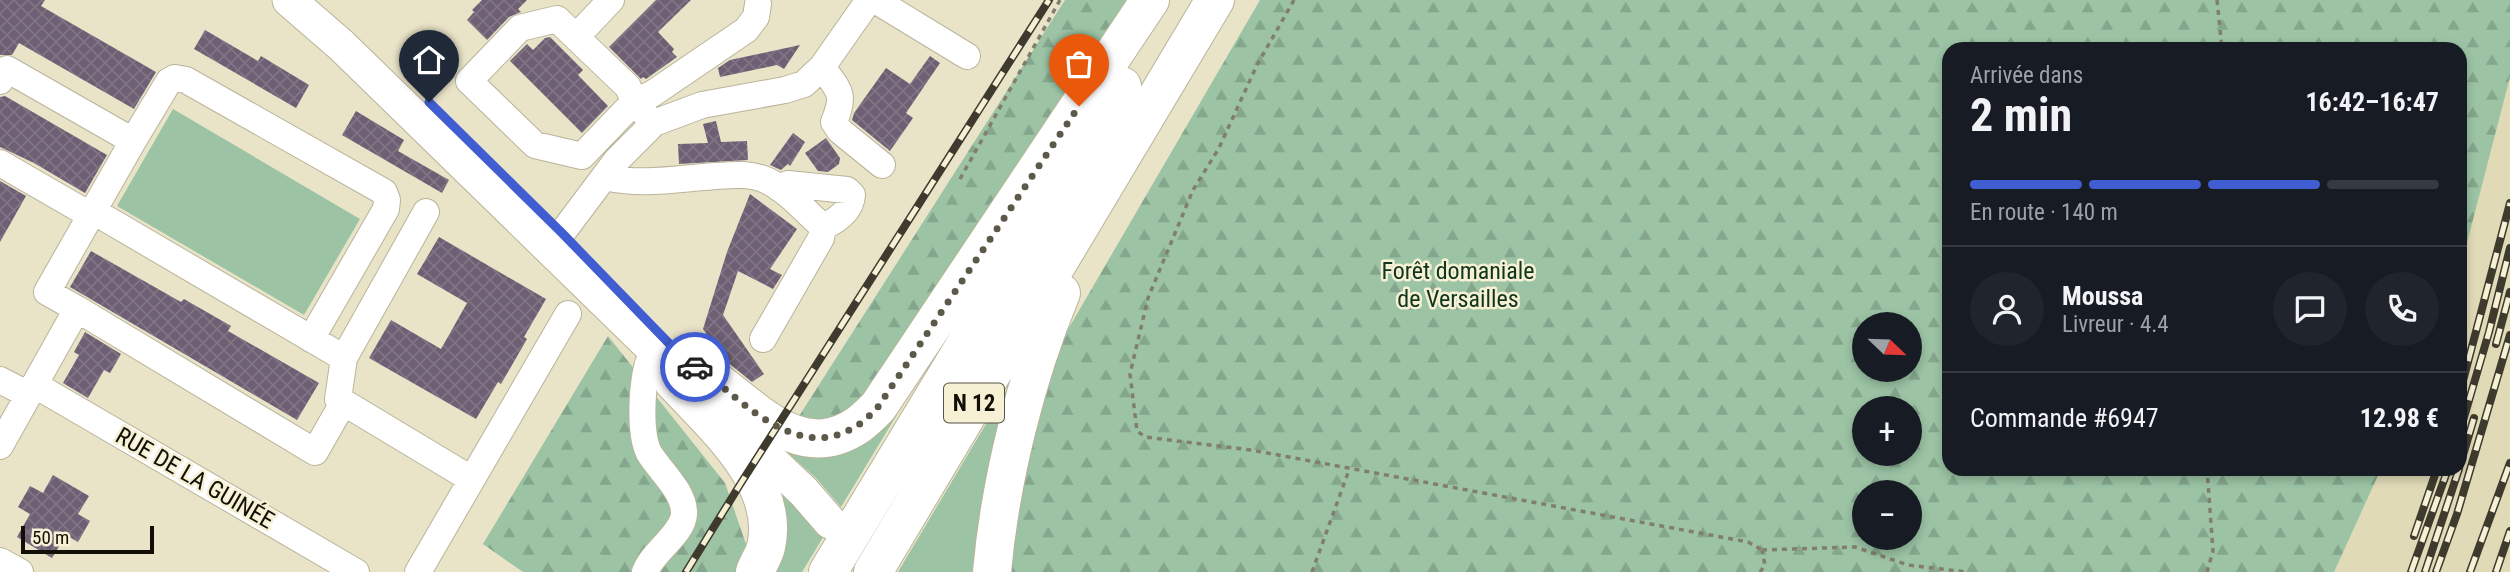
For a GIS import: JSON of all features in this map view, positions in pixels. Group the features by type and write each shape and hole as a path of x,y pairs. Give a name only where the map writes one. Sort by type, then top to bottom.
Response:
{"highway":[{"path":"755,572 766,546 766,511 762,494 741,458 673,381 670,361 706,373 766,420 798,436 814,439 836,436 859,425 878,407 1150,0"},
{"name":"N 12","path":"828,572 1174,0"},
{"name":"N 12","path":"873,572 1215,0"},
{"path":"992,572 996,527 1008,466 1048,324 1071,271 1076,234"}],"main road":[{"path":"289,0 341,45 670,361 812,481 834,515"},
{"path":"322,0 562,233 670,361"}],"lane":[{"path":"576,37 611,0"},
{"path":"562,233 616,161 654,123 702,105 804,84 822,67 869,0"},
{"path":"876,0 967,56"},
{"path":"654,123 634,102 628,87 557,19 520,28 469,81 536,145 582,156 634,102 652,94 746,30 756,17 757,1"},
{"path":"822,67 841,93 842,102 834,122 840,131 883,165"},
{"path":"0,81 7,69 132,141"},
{"path":"311,339 386,209 384,192 186,80 175,78 169,81 47,292 315,452 343,403"},
{"path":"0,163 344,358"},
{"path":"605,177 624,182 741,174 766,180 779,188 823,227"},
{"path":"779,188 788,184 847,190 852,195 849,208 823,227"},
{"path":"426,212 344,358 338,399 471,479"},
{"path":"764,339 821,238 823,227"},
{"path":"0,446 76,310"},
{"path":"418,572 568,314"},
{"path":"645,572 657,552 678,529 684,516 682,500 648,450 642,417 647,364 670,361"},
{"name":"RUE DE LA GUINÉE","path":"0,380 32,390 356,572"},
{"path":"0,561 20,572"}],"path":[{"path":"960,178 1060,0"},
{"path":"1294,0 1256,65 1219,148 1182,211 1143,315 1130,374 1137,431 1144,437 1251,450 1748,542 1762,550 1854,547 1908,565 1966,572"},
{"path":"2217,0 2221,42"},
{"path":"1312,572 1349,470"},
{"path":"2207,572 2213,551 2208,476"},
{"path":"1760,572 1765,565 1762,550"}],"shaded area":[{"path":"2510,66 2510,572 2334,572 2378,476 2467,476 2467,239"}],"green space":[{"path":"1065,0 1126,0 867,403 849,419 794,424"},
{"name":"Forêt domaniale de Versailles","path":"1260,0 2510,0 2510,77 2467,243 2467,42 1942,42 1942,476 2378,476 2334,572 1007,572 1042,374"},
{"path":"173,109 360,219 304,315 117,206"},
{"path":"961,309 841,507 816,478 780,446"},
{"path":"608,336 725,483 747,547 736,572 523,572 483,544"},
{"path":"1020,367 978,572 898,572"},
{"path":"764,471 825,534 802,572 763,572"}],"building":[{"path":"0,0 45,0 41,6 156,72 134,109 19,43 12,55 0,55"},
{"path":"482,0 527,0 518,9 521,12 509,17 487,40 467,20"},
{"path":"656,0 691,0 658,32 674,49 672,52 677,57 646,79 641,79 609,47"},
{"path":"205,30 258,61 261,56 309,85 296,108 194,49"},
{"path":"550,37 583,70 578,75 608,106 582,133 510,61 527,44 533,50 545,38"},
{"path":"800,45 784,69 777,65 720,77 718,68 730,60"},
{"path":"930,56 940,63 906,113 913,118 890,151 852,120 854,113 886,68 910,84"},
{"path":"5,96 107,155 85,193 34,163 0,147 0,97"},
{"path":"356,111 404,140 398,151 449,180 442,193 342,135"},
{"path":"716,121 721,142 747,141 748,160 679,164 678,144 708,143 703,124"},
{"path":"793,133 805,142 790,166 788,164 781,170 770,165"},
{"path":"826,138 840,158 839,164 828,172 818,171 805,153"},
{"path":"0,181 26,196 0,242"},
{"path":"750,194 797,229 770,269 782,275 773,289 738,271 723,315 764,374 752,382 726,361 703,329 727,252"},
{"path":"439,237 546,299 501,384 498,382 476,419 369,358 391,320 441,349 467,303 417,274"},
{"path":"91,251 181,302 184,299 231,326 228,331 319,383 297,420 70,287"},
{"path":"85,332 121,354 110,373 104,370 88,398 63,383 79,355 74,352"},
{"path":"53,475 89,496 78,514 90,521 78,542 66,535 52,558 17,537 30,514 18,507 30,486 43,493"}],"railway":[{"path":"686,572 1049,0"},
{"path":"2467,366 2510,203"},
{"path":"2467,407 2510,248"},
{"path":"2496,344 2510,292"},
{"path":"2436,572 2457,514 2510,335"},
{"path":"2467,442 2474,418"},
{"path":"2470,572 2510,463"},
{"path":"2414,536 2435,476"},
{"path":"2411,572 2445,476"},
{"path":"2425,572 2457,476"},
{"path":"2496,572 2510,531"}],"way so far":[{"path":"695,367 753,412 798,436 814,439 836,436 859,425 878,407 1079,106"}],"route":[{"path":"429,102 562,233 689,364 695,367"}]}
